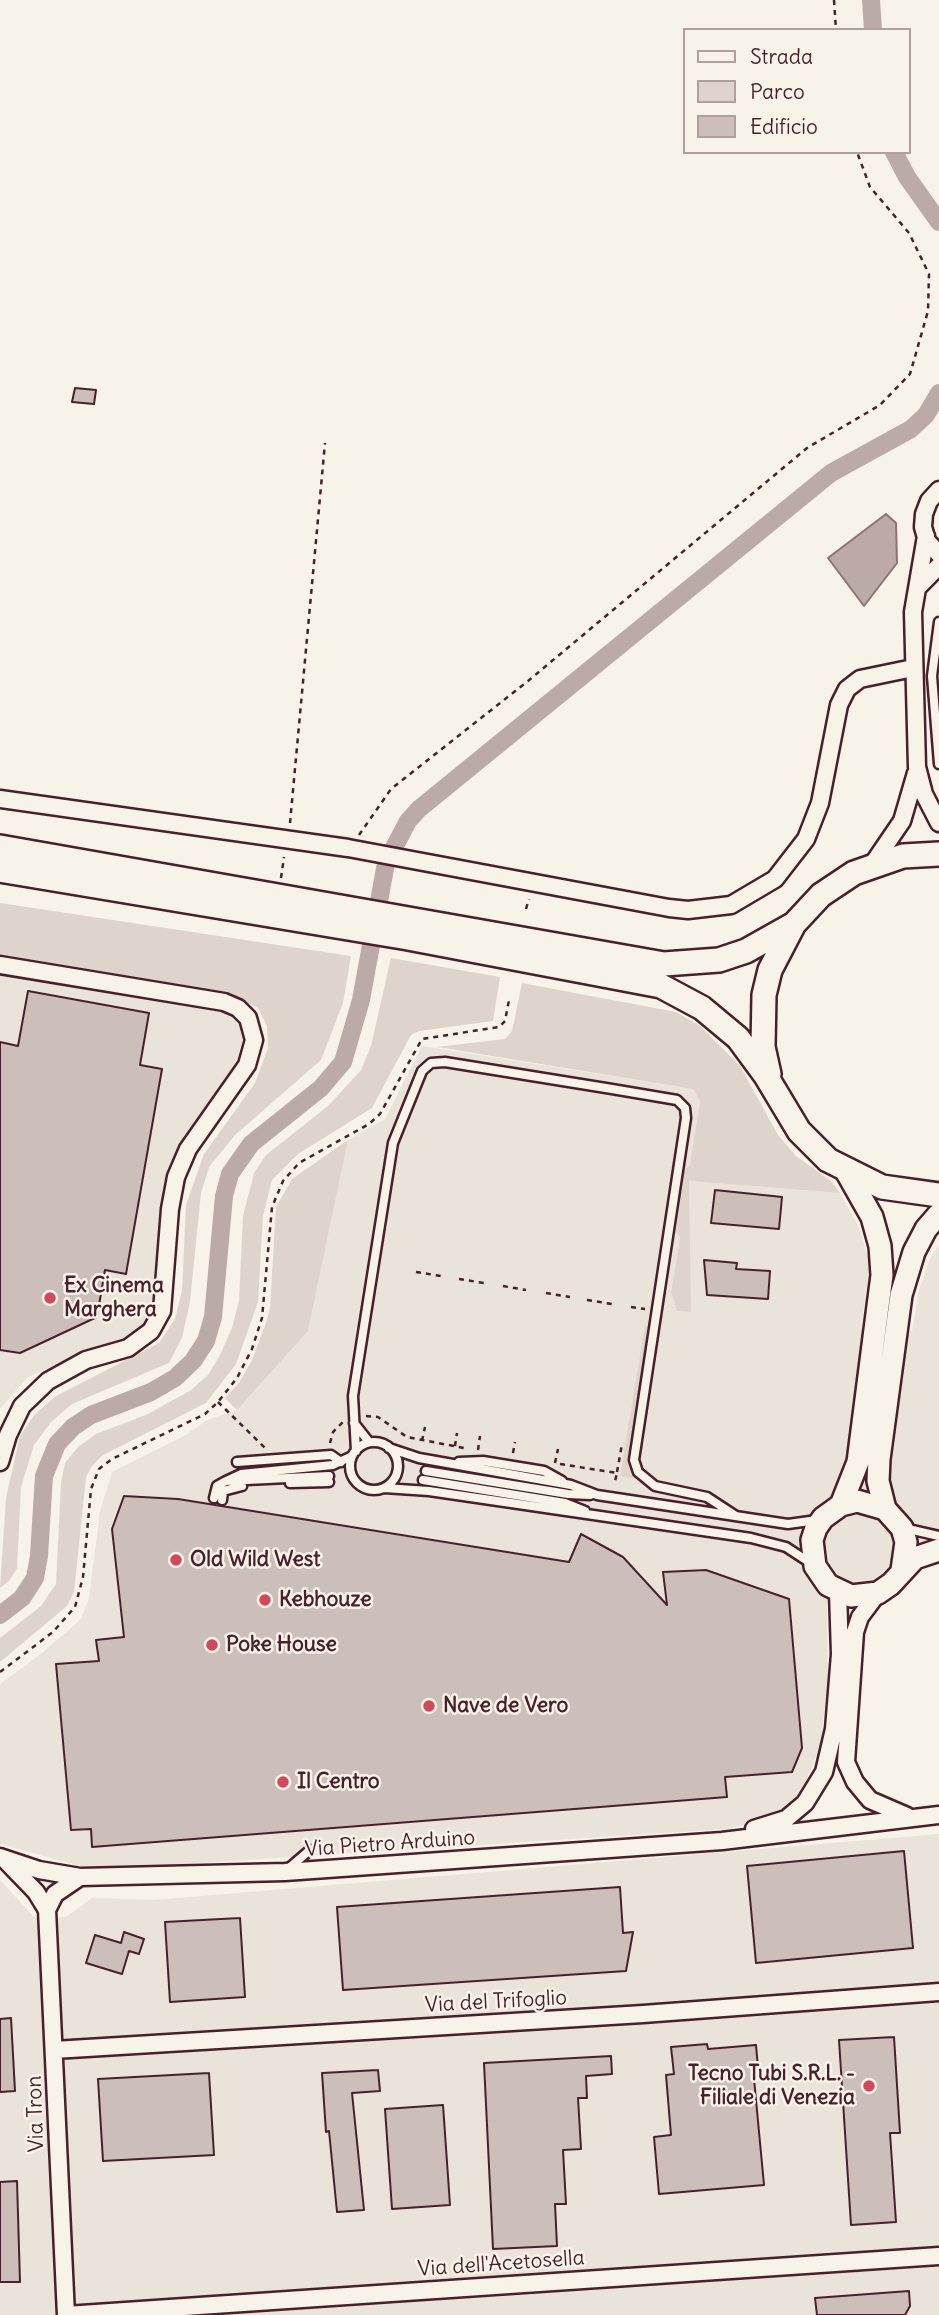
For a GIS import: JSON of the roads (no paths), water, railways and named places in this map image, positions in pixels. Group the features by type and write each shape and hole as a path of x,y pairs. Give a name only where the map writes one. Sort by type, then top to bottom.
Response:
{"main road":[{"path":"0,847 279,895 343,917"},
{"path":"778,1096 763,1046 764,995 770,970 794,924 821,895 872,864 903,856 939,854"},
{"path":"0,870 664,964 719,960 746,951 794,924"},
{"path":"409,928 661,986 692,1002 721,1022 753,1056 799,1131 821,1153 846,1171 891,1190 939,1195"}],"street":[{"path":"939,490 929,501 924,513 926,536 917,587 913,668 917,767 924,794 939,823"},
{"path":"926,536 939,554"},
{"path":"917,587 939,566"},
{"path":"0,799 351,849 669,908 688,910 731,905 775,879 792,861 806,839 820,803 839,705 847,689 860,679 913,668"},
{"path":"872,864 908,809 917,767"},
{"path":"0,965 224,1002 238,1008 248,1018 254,1040 247,1065 188,1149 176,1178 170,1209 162,1311 151,1331 128,1348 86,1360 48,1381 22,1406 8,1435 0,1462"},
{"path":"841,1505 858,1462 882,1275 880,1246 872,1217 846,1171"},
{"path":"902,1570 906,1557 902,1528 885,1509 878,1481 878,1459 901,1295 914,1252 926,1229 939,1214"},
{"path":"885,1509 864,1502 841,1505 823,1518 812,1540 815,1566 820,1576 838,1592 864,1596 878,1593 915,1558 939,1550"},
{"path":"722,1842 742,1831 767,1827 786,1819 805,1803 821,1779 834,1729 840,1654 838,1592"},
{"name":"Via Pietro Arduino","path":"878,1593 860,1617 855,1632 846,1752 849,1773 870,1800 912,1818"},
{"name":"Via Pietro Arduino","path":"785,1834 823,1795 846,1752"},
{"name":"Via Pietro Arduino","path":"3,1859 80,1877 285,1872 722,1842 939,1815"},
{"path":"3,1859 36,1892 47,1911"},
{"path":"47,1911 55,1895 80,1877"},
{"name":"Via Tron","path":"47,1911 66,2315"},
{"name":"Via del Trifoglio","path":"54,2050 643,2014 939,1992"},
{"name":"Via dell'Acetosella","path":"66,2315 939,2256"}],"lane":[{"path":"939,622 932,657 939,764"},
{"path":"736,1516 707,1497 655,1486 638,1472 634,1460 686,1118 685,1108 677,1100 484,1068 432,1063 422,1071 393,1143 354,1396 354,1454 350,1465 354,1480 367,1490 384,1488 429,1491 563,1513 591,1514 774,1542 815,1566"},
{"path":"354,1423 369,1442 389,1448 446,1463 571,1485 597,1495"},
{"path":"226,1481 329,1479 232,1486 223,1491 218,1499 217,1486 226,1481 241,1474 341,1462 369,1442"},
{"path":"384,1488 396,1478 398,1470 395,1454 389,1448"},
{"path":"237,1462 331,1455 341,1462"},
{"path":"591,1514 565,1503 424,1477 597,1495 788,1524 823,1518"},
{"path":"902,1528 939,1536"},
{"path":"285,1872 310,1850"}],"waterway":[{"path":"871,0 873,28"},
{"path":"895,154 907,177 939,222"},
{"path":"0,1615 22,1598 35,1578 44,1476 57,1444 73,1427 91,1415 151,1392 175,1378 193,1361 206,1341 213,1317 224,1196 230,1174 251,1144 321,1088 343,1062 361,1000 386,863 408,821 419,809 831,473 911,429 926,415 939,393"}],"place":[{"name":"Ex Cinema Marghera","path":"50,1298"},
{"name":"Old Wild West","path":"176,1560"},
{"name":"Kebhouze","path":"265,1600"},
{"name":"Poke House","path":"212,1645"},
{"name":"Nave de Vero","path":"429,1706"},
{"name":"Il Centro","path":"283,1782"},
{"name":"Tecno Tubi S.R.L. - Filiale di Venezia","path":"869,2086"}]}
